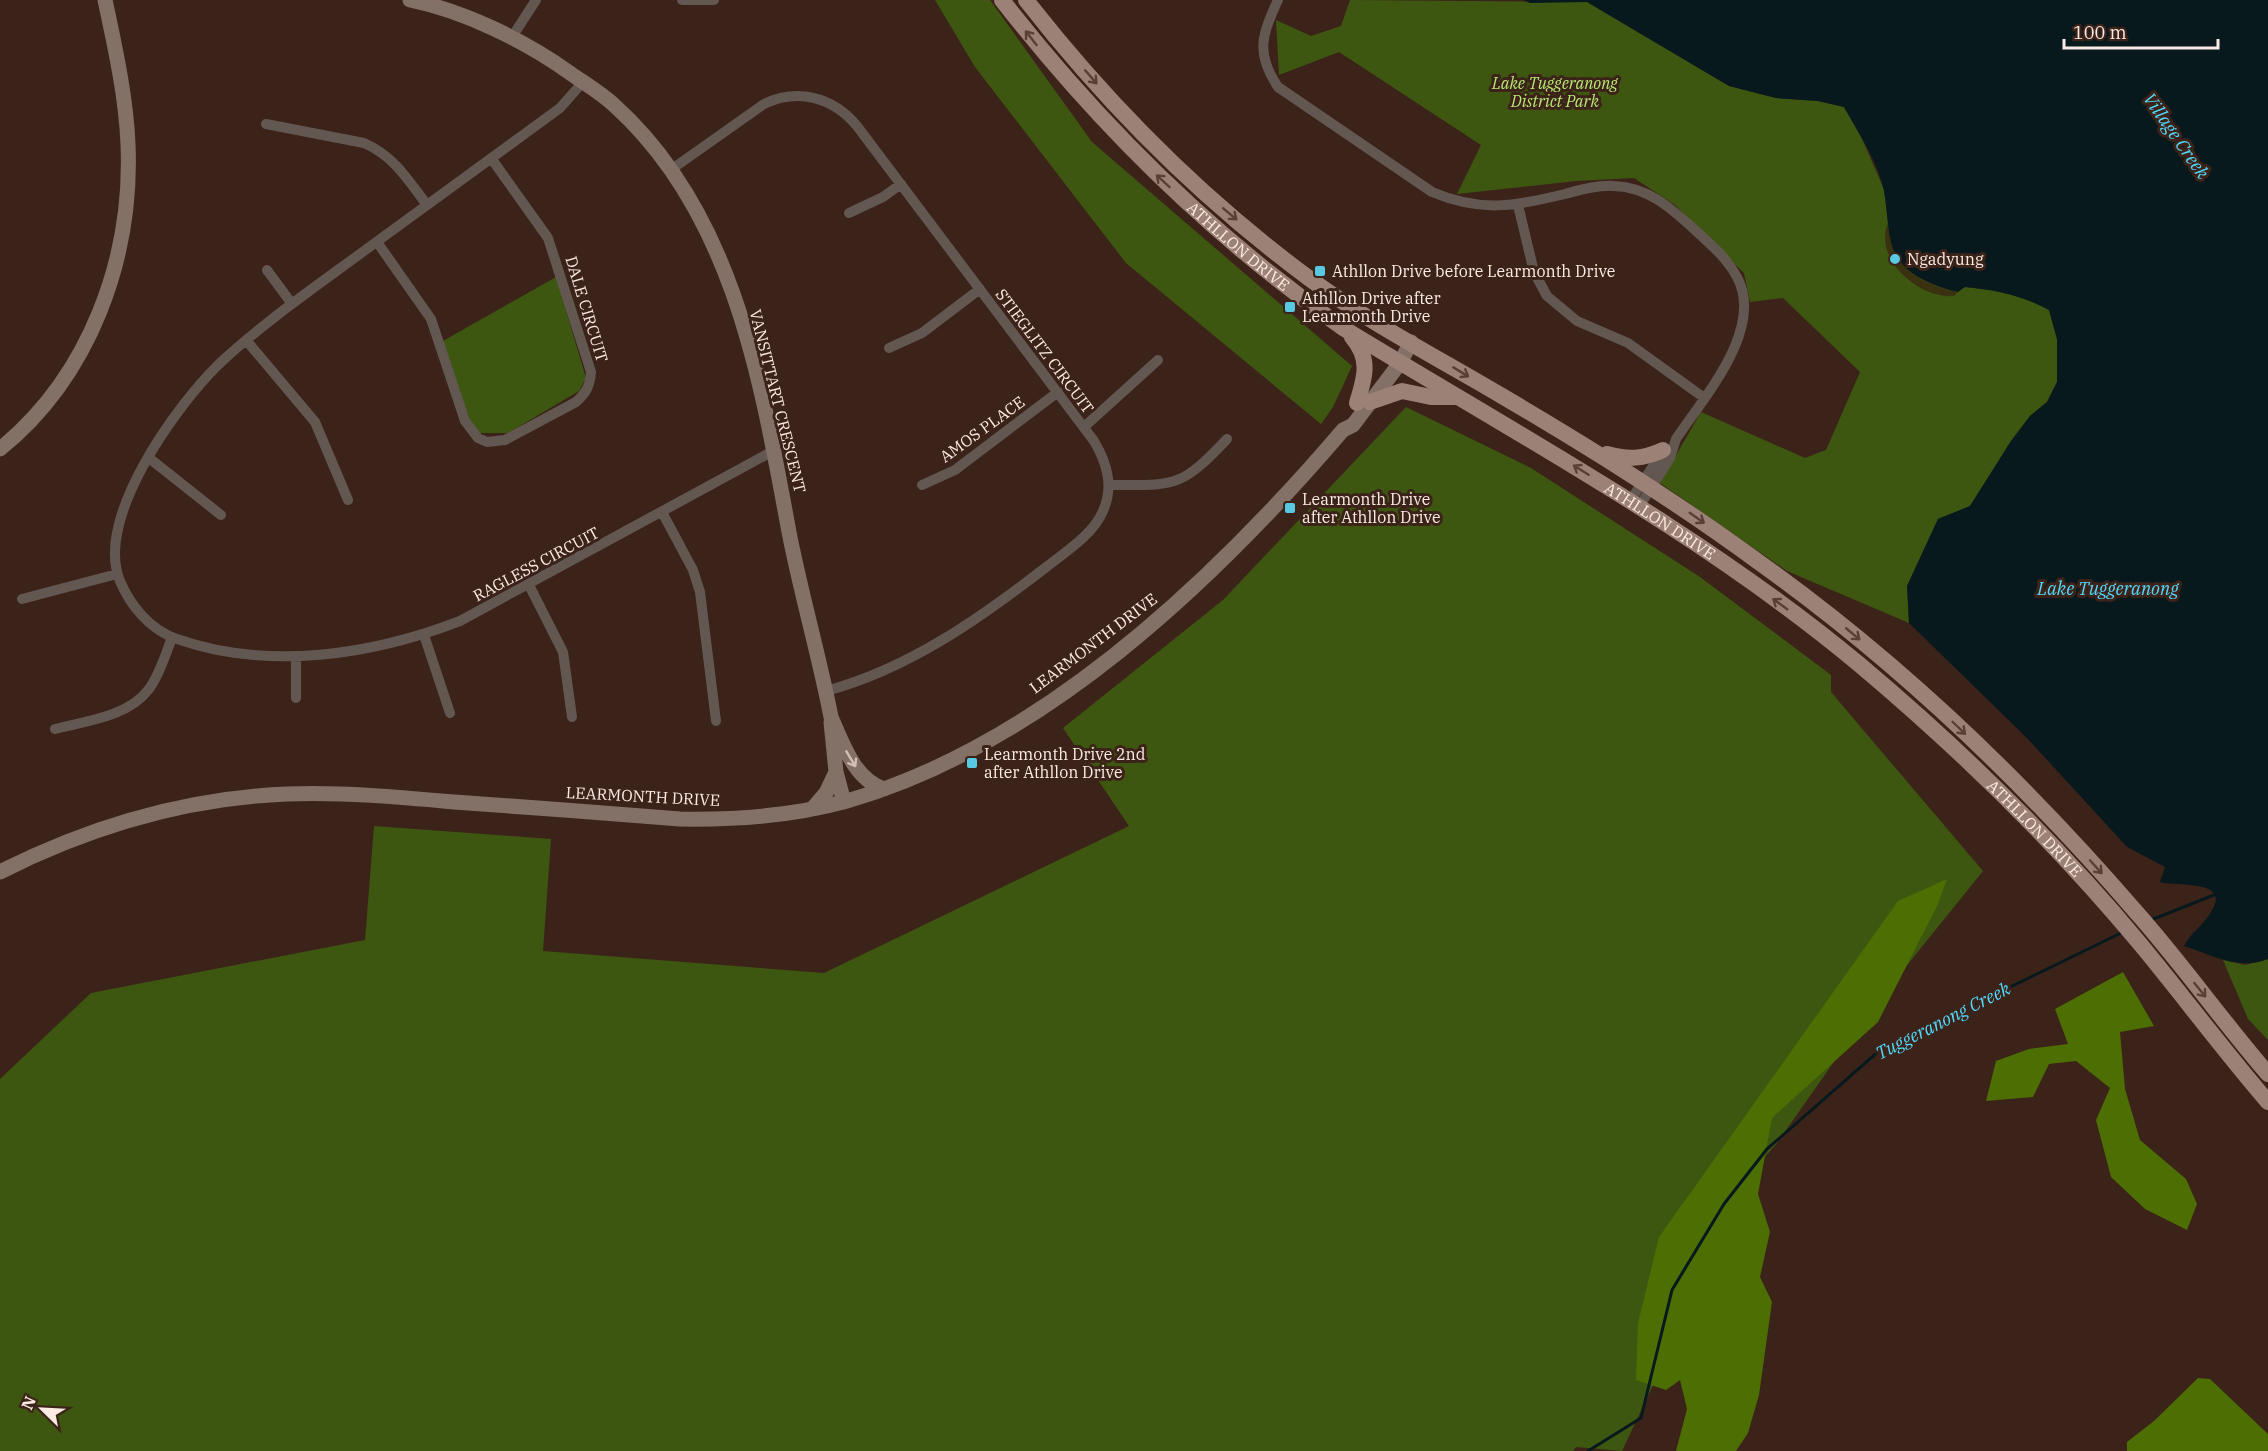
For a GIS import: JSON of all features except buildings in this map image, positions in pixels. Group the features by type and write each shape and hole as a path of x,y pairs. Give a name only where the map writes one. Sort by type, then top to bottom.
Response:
{"main road":[{"name":"ATHLLON DRIVE","path":"1002,0 1082,98 1148,167 1235,246 1343,328 1635,504 1784,607 1858,663 1993,786 2122,924 2268,1102"},
{"name":"ATHLLON DRIVE","path":"1026,0 1114,104 1203,192 1312,280 1648,484 1811,600 1892,666 2020,786 2138,913 2268,1074"},
{"path":"1343,328 1360,346 1366,363 1364,403 1402,391 1431,397 1455,396"},
{"path":"1591,449 1627,459 1645,459 1663,450"}],"street":[{"name":"VANSITTART CRESCENT","path":"410,0 454,14 512,37 547,56 613,103 672,169 701,219 731,288 747,335 826,691 836,772 844,802"},
{"path":"512,37 536,0"},
{"path":"682,0 714,0"},
{"path":"0,449 45,404 78,356 100,313 115,269 122,234 128,144 118,62 107,1"},
{"path":"1274,1 1265,29 1263,51 1269,73 1284,93 1432,192 1464,204 1486,207 1518,206 1606,186 1634,189 1667,205 1720,254 1741,286 1745,304 1744,321 1732,352 1676,439 1670,458 1635,504"},
{"name":"RAGLESS CIRCUIT","path":"583,82 560,108 246,340 191,395 149,458 118,525 114,544 117,574 125,593 137,611 153,626 172,638 221,650 296,656 362,650 424,635 460,621 773,451"},
{"name":"STIEGLITZ CIRCUIT","path":"672,169 764,104 778,97 794,95 820,99 849,117 1058,392 1103,455 1109,485 1103,510 1095,525 1030,580 926,650 888,669 826,691"},
{"path":"266,124 364,143 378,149 400,169 427,205"},
{"name":"DALE CIRCUIT","path":"376,242 431,319 468,429 478,438 487,442 505,440 576,402 585,394 590,384 591,372 555,255 538,222 491,158"},
{"path":"849,213 883,197 900,184"},
{"path":"1518,206 1534,272 1547,296 1577,321 1637,349 1703,397"},
{"path":"267,270 292,304"},
{"path":"889,348 922,333 980,289"},
{"path":"246,340 315,422 348,500"},
{"name":"LEARMONTH DRIVE","path":"0,872 40,852 122,822 216,801 286,794 376,796 680,819 745,818 844,802 884,789 958,758 1004,732 1130,641 1245,539 1343,430 1345,418 1364,403 1411,342"},
{"path":"1084,427 1158,360"},
{"name":"AMOS PLACE","path":"922,485 955,470 1058,392"},
{"path":"1109,485 1175,482 1190,476 1227,439"},
{"path":"1648,484 1663,450 1676,439"},
{"path":"149,458 221,515"},
{"path":"662,512 693,570 700,592 716,722"},
{"path":"22,599 117,574"},
{"path":"528,585 563,652 572,717"},
{"path":"424,635 450,713"},
{"path":"55,729 110,714 133,704 150,687 172,638"},
{"path":"296,656 296,698"},
{"name":"VANSITTART CRESCENT","path":"831,717 859,771 868,782 884,789"},
{"path":"814,807 826,793 836,772"}],"green space":[{"path":"935,0 990,0 1092,142 1352,366 1333,407 1321,424 1126,263 975,67"},
{"name":"Lake Tuggeranong District Park","path":"1350,0 1587,2 1729,86 1776,98 1818,101 1844,107 1862,139 1884,189 1891,244 1965,287 2001,291 2030,300 2049,310 2057,339 2057,382 2047,402 2030,416 2011,441 1970,506 1938,519 1907,586 1909,623 1787,571 1660,483 1701,412 1805,458 1826,450 1860,372 1783,298 1750,302 1744,273 1675,205 1634,178 1576,181 1457,194 1481,145 1339,52 1279,75 1276,20 1311,36 1341,26"},
{"path":"556,277 586,378 579,391 508,433 480,433 471,424 443,341"},
{"path":"1406,407 1531,468 1700,577 1831,675 1831,692 1983,871 1866,1016 1777,1143 1708,1223 1663,1364 1622,1451 1576,1447 1573,1451 0,1451 0,1079 91,993 365,940 374,826 551,839 543,951 824,973 1129,826 1063,728 1223,600"},
{"path":"1947,879 1938,904 1878,1022 1772,1118 1758,1194 1770,1232 1760,1277 1772,1302 1759,1395 1748,1433 1736,1451 1676,1451 1687,1409 1680,1380 1666,1390 1636,1380 1638,1323 1659,1237 1898,901"},
{"path":"2268,959 2268,1040 2248,1019 2223,960 2245,965"},
{"path":"2123,972 2154,1026 2120,1032 2125,1089 2140,1140 2186,1179 2197,1204 2187,1230 2145,1209 2111,1177 2096,1120 2110,1088 2076,1061 2049,1064 2033,1097 1986,1101 1996,1061 2029,1049 2068,1044 2055,1009"},
{"path":"2198,1378 2210,1379 2268,1434 2268,1451 2127,1451 2127,1442 2154,1421"}],"sand":[{"name":"Ngadyung","path":"1888,223 1895,251 1909,270 1930,283 1958,292 1954,296 1927,291 1902,274 1893,263 1887,250 1885,237"}],"water":[{"name":"Lake Tuggeranong","path":"1523,0 2268,0 2268,959 2236,963 2184,946 2211,912 2216,901 2214,894 2199,886 2160,882 2165,867 2127,847 2027,738 1909,623 1907,586 1938,519 1970,506 2011,441 2030,416 2047,402 2057,382 2057,339 2049,310 2028,300 1997,292 1965,287 1958,292 1937,286 1917,276 1900,262 1891,242 1881,180 1867,148 1844,107 1818,101 1776,98 1729,86 1587,2 1530,3"}],"waterway":[{"name":"Tuggeranong Creek","path":"2151,920 2214,895"},
{"name":"Tuggeranong Creek","path":"1588,1451 1641,1418 1672,1290 1724,1204 1767,1149 1879,1051 2123,932"}],"place":[{"name":"Ngadyung","path":"1895,259"},
{"name":"Athllon Drive before Learmonth Drive","path":"1320,271"},
{"name":"Athllon Drive after Learmonth Drive","path":"1290,307"},
{"name":"Learmonth Drive after Athllon Drive","path":"1290,508"},
{"name":"Learmonth Drive 2nd after Athllon Drive","path":"972,763"}],"water label":[{"name":"Village Creek","path":"2176,136"}]}
